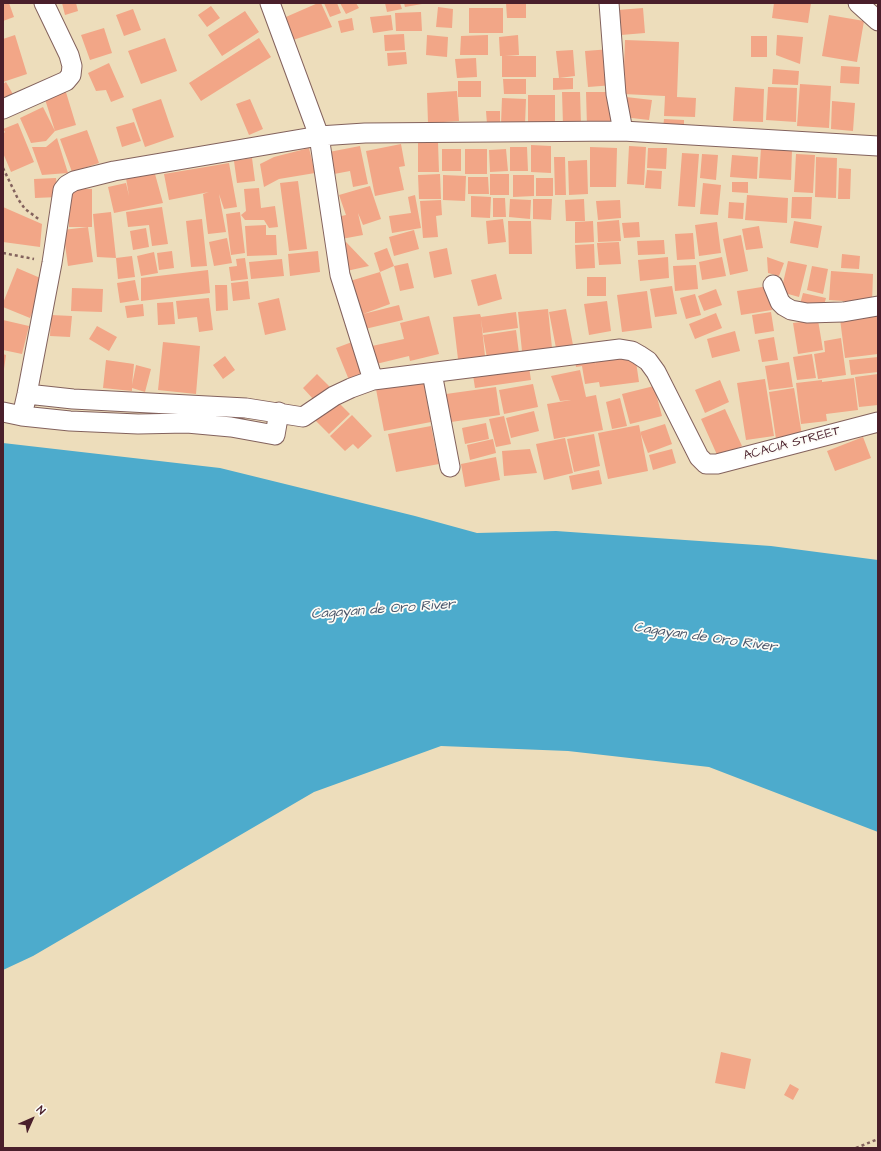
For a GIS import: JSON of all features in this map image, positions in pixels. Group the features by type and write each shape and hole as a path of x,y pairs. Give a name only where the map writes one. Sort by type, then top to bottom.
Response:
{"street":[{"path":"3,109 66,81 71,75 72,66 68,55 44,3"},
{"path":"270,3 319,136 340,275 373,380"},
{"path":"610,3 616,94 623,131"},
{"path":"858,3 878,21"},
{"path":"22,416 52,263 63,190 67,185 74,181 114,171 319,136 366,133 623,131 878,146"},
{"path":"773,285 780,302 791,310 807,313 843,312 878,306"},
{"name":"ACACIA STREET","path":"432,373 610,350 620,349 632,351 648,362 656,372 699,457 706,464 717,464 878,422"},
{"path":"27,394 132,403 222,406 278,412 303,417 334,396 373,380 432,373 450,466"},
{"path":"3,412 22,416 70,421 138,424 187,423 231,427 275,435 278,412"}],"path":[{"path":"3,168 18,200 25,209 38,219 57,228"},
{"path":"3,253 52,263"},
{"path":"856,1148 878,1139"}],"water":[{"name":"Cagayan de Oro River","path":"3,443 220,468 415,516 477,533 556,531 771,546 878,560 878,832 709,767 568,751 441,746 314,792 33,956 3,970"}],"building":[{"path":"3,3 9,3 14,17 3,21"},
{"path":"62,3 76,3 78,11 65,15"},
{"path":"321,3 332,27 290,41 279,20"},
{"path":"324,3 337,3 341,13 330,17"},
{"path":"340,3 356,3 359,8 346,14"},
{"path":"385,3 400,3 402,9 387,12"},
{"path":"404,3 422,3 422,4 405,7"},
{"path":"506,3 526,3 526,18 507,18"},
{"path":"774,3 811,3 808,23 772,18"},
{"path":"211,6 220,18 207,27 198,15"},
{"path":"438,7 453,9 452,28 436,27"},
{"path":"469,8 503,8 503,33 469,33"},
{"path":"643,8 645,33 621,35 618,10"},
{"path":"133,9 141,30 124,36 116,15"},
{"path":"245,11 259,32 222,56 208,35"},
{"path":"421,12 422,31 396,31 395,13"},
{"path":"391,15 393,30 373,33 370,17"},
{"path":"829,15 864,21 857,62 822,56"},
{"path":"352,18 354,30 341,33 338,21"},
{"path":"104,28 112,53 90,60 81,35"},
{"path":"404,34 405,50 385,51 384,35"},
{"path":"15,35 27,74 3,82 3,39"},
{"path":"427,35 448,37 447,57 426,55"},
{"path":"488,35 488,55 460,55 461,36"},
{"path":"518,35 519,55 505,56 536,56 536,77 502,77 502,56 500,56 499,37"},
{"path":"777,35 803,37 800,64 776,55"},
{"path":"751,36 767,36 767,57 751,57"},
{"path":"165,38 177,71 141,84 128,51"},
{"path":"259,38 271,57 201,101 189,83"},
{"path":"625,40 679,42 677,97 696,98 695,117 664,116 665,96 623,94"},
{"path":"611,49 614,85 588,87 585,51"},
{"path":"573,50 575,76 559,78 556,51"},
{"path":"406,52 407,64 388,66 387,53"},
{"path":"476,58 477,77 457,78 455,59"},
{"path":"109,63 124,97 111,102 106,90 96,91 88,73"},
{"path":"841,66 860,67 859,84 840,83"},
{"path":"773,69 799,71 798,85 772,84"},
{"path":"553,78 573,78 573,89 553,90"},
{"path":"503,79 526,79 526,94 504,94"},
{"path":"458,81 481,81 481,97 458,97"},
{"path":"6,82 14,96 3,102 3,84"},
{"path":"800,84 831,86 829,128 797,126"},
{"path":"735,87 764,89 763,122 733,121"},
{"path":"768,87 797,88 796,122 766,120"},
{"path":"65,89 76,125 55,131 44,96"},
{"path":"457,91 459,121 428,123 427,93"},
{"path":"562,92 580,92 581,125 563,125"},
{"path":"586,92 613,92 614,125 587,126"},
{"path":"528,95 555,95 555,124 528,124"},
{"path":"626,97 652,100 649,120 623,117"},
{"path":"502,98 526,99 525,125 501,124"},
{"path":"161,99 174,137 145,147 132,109"},
{"path":"250,99 263,129 249,135 236,104"},
{"path":"832,101 855,103 853,131 831,129"},
{"path":"43,107 55,131 46,141 31,143 20,118"},
{"path":"486,111 500,111 500,124 487,124"},
{"path":"664,119 684,120 684,130 663,129"},
{"path":"134,122 141,141 122,147 116,127"},
{"path":"18,123 34,162 11,172 3,153 3,134 5,132 3,129"},
{"path":"87,130 99,163 72,172 60,139"},
{"path":"57,138 68,173 42,175 32,147 46,147"},
{"path":"418,142 438,142 439,172 418,172"},
{"path":"401,144 405,166 399,167 404,190 375,196 366,151"},
{"path":"531,145 551,146 551,173 531,172"},
{"path":"360,146 368,184 353,187 350,171 334,174 329,152"},
{"path":"629,146 646,147 644,185 627,184"},
{"path":"510,147 527,147 528,171 510,171"},
{"path":"590,147 617,148 616,187 590,187"},
{"path":"309,148 315,173 279,179 264,187 260,164 274,157"},
{"path":"648,148 667,148 666,169 647,168"},
{"path":"761,148 792,150 791,180 759,178"},
{"path":"442,149 461,149 461,171 442,171"},
{"path":"465,149 487,149 487,174 465,174"},
{"path":"506,149 508,171 490,172 489,150"},
{"path":"682,153 699,154 695,207 678,206"},
{"path":"702,154 718,155 716,180 700,178"},
{"path":"796,154 815,155 813,193 794,192"},
{"path":"732,155 758,157 757,179 730,177"},
{"path":"554,157 565,157 566,195 555,195"},
{"path":"816,157 837,158 836,198 815,197"},
{"path":"252,158 255,181 237,183 234,161"},
{"path":"587,160 588,194 569,195 568,161"},
{"path":"229,163 237,207 224,209 219,194 226,232 208,234 203,194 209,192 169,200 164,174"},
{"path":"839,168 851,169 850,199 838,199"},
{"path":"647,170 662,171 661,189 645,188"},
{"path":"155,174 163,203 114,213 108,187 126,183 129,196 126,178"},
{"path":"440,174 441,199 419,199 418,175"},
{"path":"490,174 509,174 509,195 490,195"},
{"path":"443,175 466,176 465,201 443,200"},
{"path":"513,175 534,175 534,196 513,197"},
{"path":"468,177 488,177 489,194 468,194"},
{"path":"56,178 58,197 35,198 34,179"},
{"path":"536,178 553,178 553,196 536,196"},
{"path":"298,181 307,249 289,251 280,183"},
{"path":"732,182 748,182 748,193 732,192"},
{"path":"703,183 721,185 718,215 700,214"},
{"path":"370,186 381,219 363,225 358,213 363,235 336,240 332,218 346,215 339,195"},
{"path":"259,188 261,208 275,206 278,227 269,228 264,220 245,220 241,215 246,211 244,189"},
{"path":"69,189 92,189 92,227 69,227"},
{"path":"415,195 421,228 392,233 389,216 411,213 408,197"},
{"path":"747,195 788,198 787,223 745,220"},
{"path":"471,196 491,197 490,218 471,217"},
{"path":"792,197 812,197 811,219 791,218"},
{"path":"493,198 505,198 506,217 493,217"},
{"path":"510,199 531,200 530,219 509,217"},
{"path":"533,199 552,199 551,220 533,219"},
{"path":"584,199 585,221 566,221 565,200"},
{"path":"441,200 442,215 436,216 438,237 423,238 420,201"},
{"path":"620,200 621,218 598,220 596,201"},
{"path":"729,202 744,203 743,219 728,218"},
{"path":"3,207 42,224 40,247 3,242"},
{"path":"162,207 168,244 152,246 149,225 128,227 126,212"},
{"path":"111,212 116,258 97,257 93,214"},
{"path":"240,212 245,253 231,255 226,214"},
{"path":"202,219 207,266 191,267 186,221"},
{"path":"503,219 506,242 488,244 486,221"},
{"path":"619,220 621,241 598,242 597,222"},
{"path":"508,221 531,221 532,254 509,254"},
{"path":"593,221 594,242 575,243 575,222"},
{"path":"794,221 822,226 818,248 790,243"},
{"path":"639,222 640,237 624,238 622,223"},
{"path":"717,222 721,253 699,256 695,225"},
{"path":"266,225 266,235 276,235 277,255 247,256 245,226"},
{"path":"759,226 763,248 746,250 742,229"},
{"path":"88,227 93,262 68,266 63,230"},
{"path":"146,228 149,247 133,250 130,231"},
{"path":"414,230 419,249 394,256 389,237"},
{"path":"693,233 695,259 677,260 675,234"},
{"path":"741,235 748,271 730,275 723,239"},
{"path":"227,238 232,263 214,266 209,242"},
{"path":"664,240 665,254 638,255 637,241"},
{"path":"346,242 369,266 342,272 336,245"},
{"path":"619,242 621,264 599,265 597,243"},
{"path":"594,244 595,268 576,269 575,245"},
{"path":"387,248 394,266 380,272 374,253"},
{"path":"447,248 452,274 434,278 429,252"},
{"path":"172,251 174,268 159,270 157,253"},
{"path":"318,251 320,272 290,276 288,254"},
{"path":"154,252 158,273 141,276 137,256"},
{"path":"842,254 860,256 859,269 841,268"},
{"path":"132,256 135,277 118,279 116,258"},
{"path":"668,257 669,278 640,281 638,260"},
{"path":"722,257 726,276 702,280 699,262"},
{"path":"767,257 784,263 779,276 768,273"},
{"path":"245,258 248,279 231,281 229,267 237,266 236,259"},
{"path":"282,259 284,276 251,279 249,262"},
{"path":"788,261 807,265 799,297 781,292"},
{"path":"408,263 414,288 400,291 394,266"},
{"path":"696,265 698,289 675,291 673,266"},
{"path":"812,266 828,269 823,294 807,290"},
{"path":"17,268 45,280 30,318 3,307 3,303"},
{"path":"208,270 210,293 141,301 141,278"},
{"path":"831,271 873,274 872,303 829,300"},
{"path":"380,272 390,304 363,314 399,305 403,320 365,329 350,281"},
{"path":"496,274 502,299 478,306 471,280"},
{"path":"587,277 606,277 606,296 587,296"},
{"path":"135,280 139,300 120,303 117,283"},
{"path":"248,281 250,299 233,301 231,283"},
{"path":"215,285 227,285 228,310 216,311"},
{"path":"672,286 677,314 655,317 650,289"},
{"path":"768,286 772,310 741,315 737,291"},
{"path":"72,288 103,289 102,312 71,311"},
{"path":"716,289 722,305 704,311 698,296"},
{"path":"647,291 652,328 622,332 617,295"},
{"path":"803,293 826,298 823,309 800,304"},
{"path":"695,294 701,315 686,319 680,298"},
{"path":"209,298 213,330 199,332 197,317 178,319 176,301"},
{"path":"279,298 286,330 265,335 258,303"},
{"path":"607,301 611,331 589,335 584,304"},
{"path":"173,302 175,324 158,325 157,303"},
{"path":"143,304 144,316 127,318 125,306"},
{"path":"548,309 552,348 522,351 518,312"},
{"path":"566,309 573,345 556,348 549,312"},
{"path":"516,312 518,328 483,333 481,319 485,356 458,359 453,317 480,314 481,317"},
{"path":"771,312 774,331 755,334 752,315"},
{"path":"716,313 722,328 695,339 689,324"},
{"path":"51,315 72,316 70,337 50,336"},
{"path":"878,315 878,354 845,358 840,319"},
{"path":"429,316 439,354 410,361 409,356 376,364 372,346 404,339 400,323"},
{"path":"3,320 29,326 22,354 3,350"},
{"path":"818,320 823,350 798,354 793,323"},
{"path":"97,326 117,337 109,351 89,339"},
{"path":"516,330 519,353 487,358 483,335"},
{"path":"735,331 740,351 712,358 707,339"},
{"path":"774,337 778,360 762,362 758,340"},
{"path":"841,338 846,375 818,379 814,354 825,352 824,341"},
{"path":"163,342 200,346 196,394 158,390"},
{"path":"352,342 365,374 349,380 336,348"},
{"path":"3,354 6,355 4,369 3,368"},
{"path":"812,354 816,378 797,380 793,357"},
{"path":"635,355 639,382 600,387 599,382 585,384 582,366 576,367 575,360 595,357 596,365 596,360"},
{"path":"225,356 235,370 223,379 213,365"},
{"path":"878,357 878,372 851,375 849,360"},
{"path":"106,360 134,364 132,385 136,365 151,369 145,392 132,388 132,391 103,388"},
{"path":"789,362 793,387 769,390 765,366"},
{"path":"529,367 531,380 475,388 473,375"},
{"path":"580,370 586,397 596,395 603,430 554,439 547,404 571,400 560,401 551,376"},
{"path":"317,374 330,387 315,401 303,388"},
{"path":"878,374 878,405 859,407 855,377"},
{"path":"854,378 858,410 826,414 827,421 801,424 796,383 822,380 822,382"},
{"path":"765,379 774,436 746,440 737,383"},
{"path":"423,380 431,422 384,431 376,389"},
{"path":"720,380 729,402 705,413 695,390"},
{"path":"533,384 538,407 504,414 499,390"},
{"path":"654,386 662,416 630,424 622,394"},
{"path":"496,387 500,415 451,422 446,394"},
{"path":"794,388 802,435 776,439 769,392"},
{"path":"620,398 627,426 612,429 606,402"},
{"path":"336,400 350,414 329,434 315,420"},
{"path":"725,409 742,446 718,457 701,419"},
{"path":"534,411 539,431 511,438 506,418"},
{"path":"352,415 372,436 358,449 353,444 345,451 330,436"},
{"path":"504,416 511,444 496,447 489,419"},
{"path":"486,423 489,439 465,444 462,428"},
{"path":"665,424 672,444 648,453 640,432"},
{"path":"639,425 648,471 608,479 598,433"},
{"path":"431,426 439,464 396,472 388,434"},
{"path":"594,434 600,466 574,472 567,439"},
{"path":"863,437 871,458 835,471 827,451"},
{"path":"565,438 573,473 544,480 536,444"},
{"path":"493,439 496,453 470,460 467,445"},
{"path":"530,449 537,473 504,476 502,451"},
{"path":"672,449 676,463 653,470 649,455"},
{"path":"496,457 500,480 465,487 461,464"},
{"path":"599,470 602,484 572,490 569,476"},
{"path":"721,1052 751,1059 745,1089 715,1083"},
{"path":"790,1084 799,1089 793,1100 784,1095"}]}
